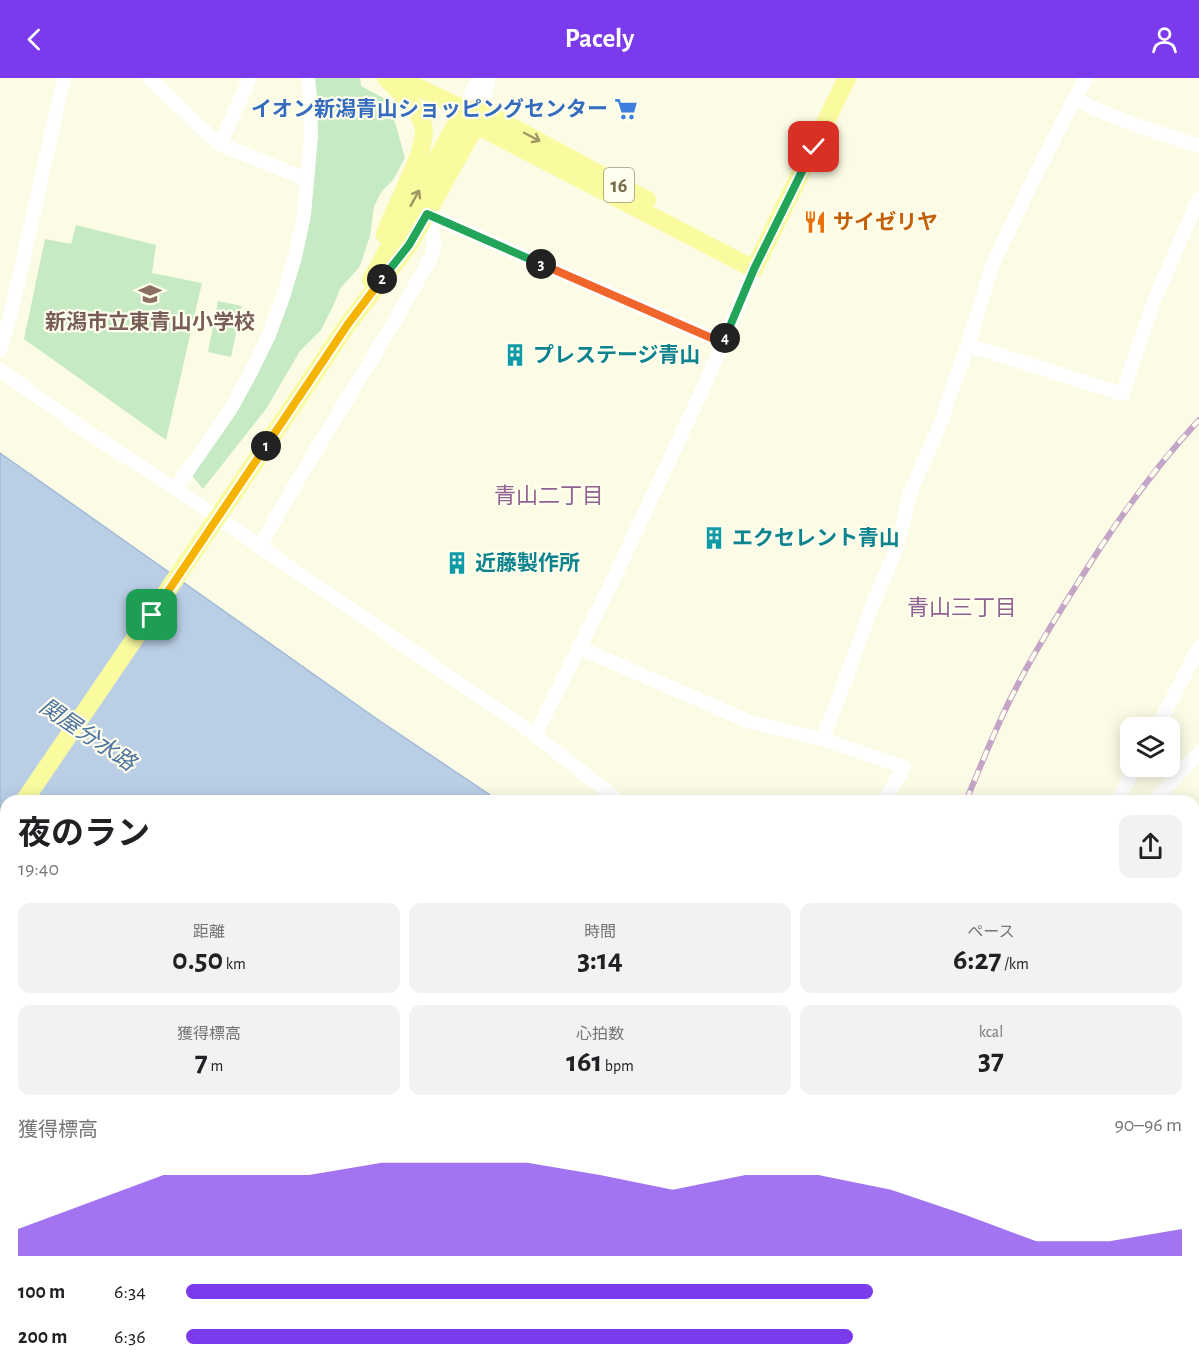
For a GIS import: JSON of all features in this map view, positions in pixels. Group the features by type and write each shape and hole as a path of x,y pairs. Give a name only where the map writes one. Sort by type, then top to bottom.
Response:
{"main road":[{"path":"374,275 388,223 424,140 424,127 417,111 386,78"},
{"path":"397,78 474,115"},
{"path":"756,264 848,78"},
{"path":"348,324 374,275 474,115"},
{"path":"28,795 348,324 409,245 474,115"},
{"name":"16","path":"474,115 756,264"}],"street":[{"path":"0,350 10,317 64,78"},
{"path":"150,78 220,144 306,179"},
{"path":"220,144 250,78"},
{"path":"175,489 230,410 269,335 283,297 304,215 311,136 308,78"},
{"path":"474,115 479,78"},
{"path":"474,115 489,78"},
{"path":"822,739 897,547 910,493 942,420 992,266 1086,78"},
{"path":"1074,99 1125,122 1199,146"},
{"path":"968,345 1122,394 1154,301 1199,198"},
{"path":"424,218 723,343"},
{"path":"260,547 280,509 432,255 435,240 424,218"},
{"path":"535,735 580,648 706,382 756,264"},
{"path":"0,370 83,429 175,489 535,735 611,795"},
{"path":"1164,717 1199,647"},
{"path":"580,648 750,722 822,739 904,767 888,795"},
{"path":"1160,795 1199,753"},
{"path":"1121,795 1130,777"}],"green space":[{"path":"312,78 360,78 361,86 389,101 405,158 393,180 382,191 374,206 370,236 360,266 340,289 321,330 300,351 266,409 203,489 190,473 231,410 297,258"},
{"path":"76,225 156,245 152,273 202,283 166,440 24,339 45,239 71,244"},
{"path":"218,301 242,306 231,357 208,352"}],"water":[{"name":"関屋分水路","path":"0,453 377,719 490,795 0,795"}],"railway":[{"path":"969,795 1009,702 1051,625 1132,501 1164,459 1199,420"}],"place":[{"name":"イオン新潟青山ショッピングセンター","path":"626,109"},
{"name":"サイゼリヤ","path":"815,222"},
{"name":"新潟市立東青山小学校","path":"150,294"},
{"name":"プレステージ青山","path":"515,355"},
{"name":"エクセレント青山","path":"714,538"},
{"name":"近藤製作所","path":"457,563"}],"district":[{"name":"青山二丁目","path":"549,495"},
{"name":"青山三丁目","path":"962,607"}],"route":[{"path":"152,615 348,324 409,245 427,214 723,343 754,269 814,147"}]}
